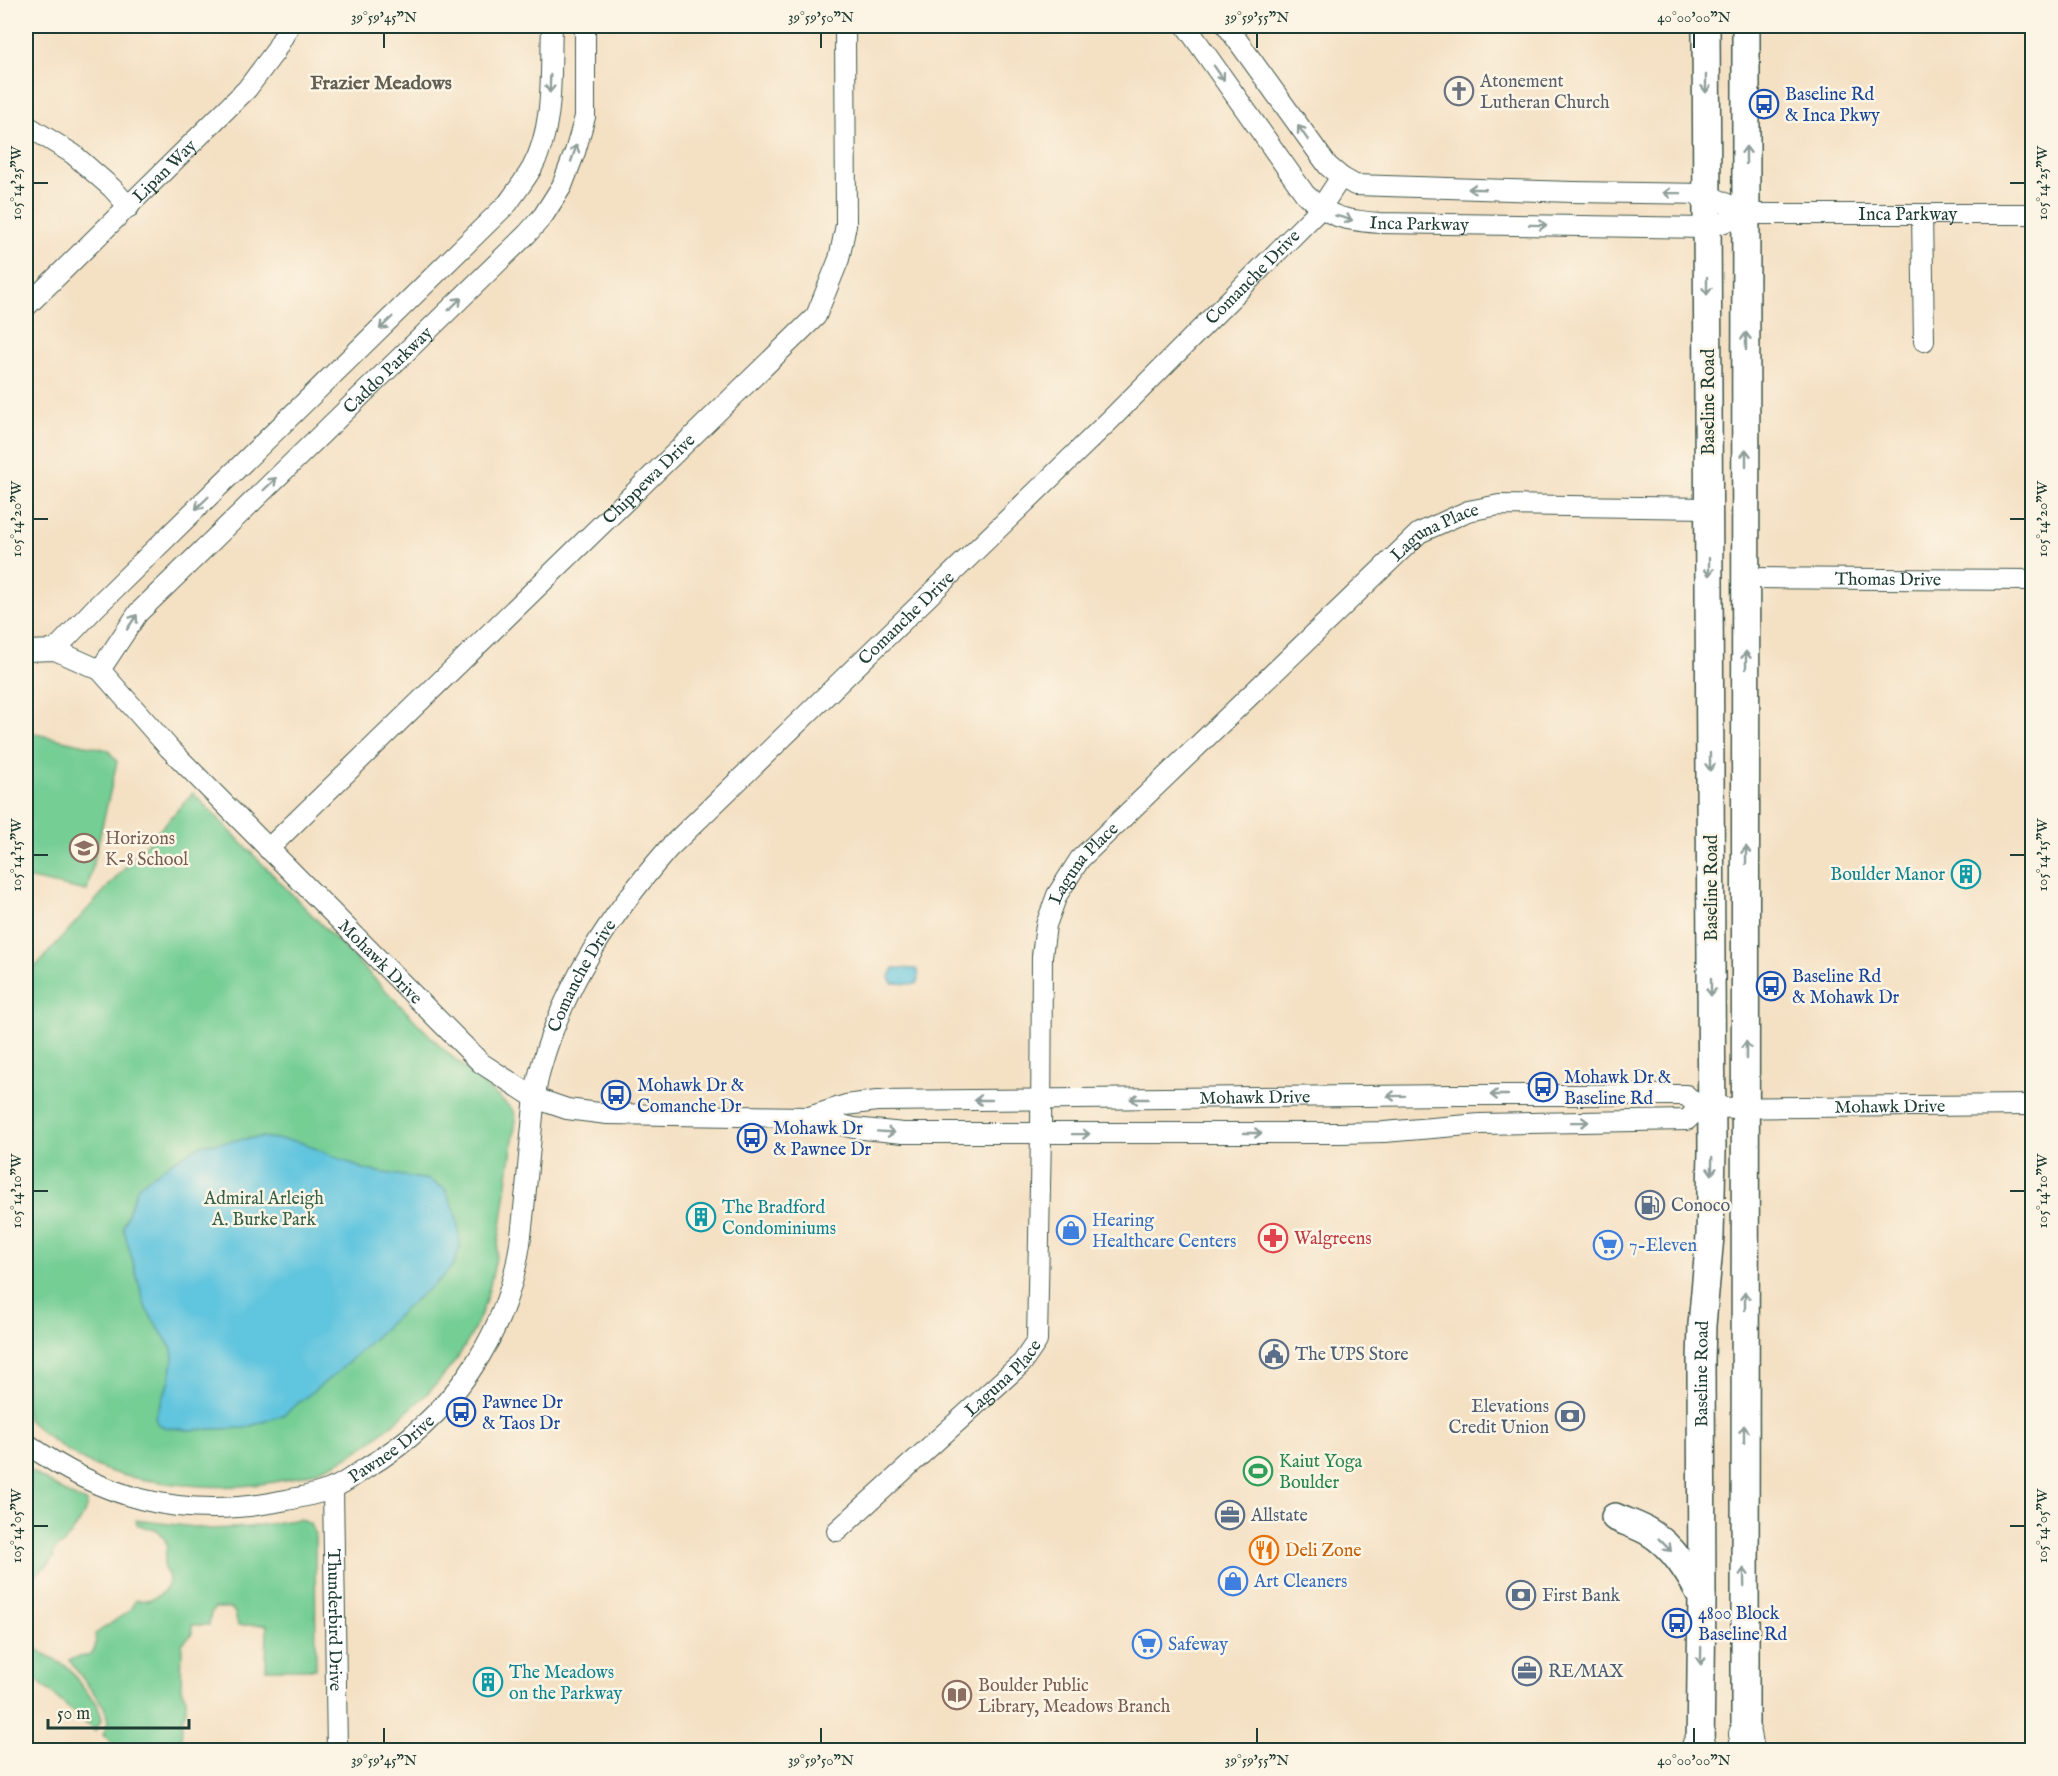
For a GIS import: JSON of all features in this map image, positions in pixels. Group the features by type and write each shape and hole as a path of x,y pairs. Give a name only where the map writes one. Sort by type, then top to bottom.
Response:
{"main road":[{"name":"Baseline Road","path":"1699,1748 1702,1597 1700,1393 1702,1325 1710,1236 1705,1107 1709,508 1706,26"},
{"name":"Baseline Road","path":"1746,26 1744,1518 1746,1745"},
{"path":"1615,1517 1648,1531 1660,1539 1679,1561 1702,1597"}],"street":[{"name":"Lipan Way","path":"26,307 247,89 274,53 289,26"},
{"name":"Caddo Parkway","path":"55,650 96,607 508,203 532,167 544,137 549,105 552,26"},
{"name":"Caddo Parkway","path":"99,670 138,614 543,216 562,186 585,117 585,26"},
{"name":"Chippewa Drive","path":"268,849 816,316 839,259 846,225 844,26"},
{"name":"Inca Parkway","path":"1186,26 1305,194 1320,209 1338,217 1379,223 1707,228 1747,214 2032,214"},
{"name":"Inca Parkway","path":"1227,26 1328,166 1355,185 1707,194 1747,214"},
{"path":"26,125 73,154 112,188 129,207"},
{"name":"Comanche Drive","path":"535,1098 540,1068 561,1009 597,940 630,893 668,849 1112,418 1320,209 1341,177"},
{"path":"1922,214 1924,341"},
{"name":"Laguna Place","path":"837,1531 1022,1363 1037,1341 1042,956 1046,925 1057,895 1080,860 1419,533 1468,511 1499,505 1709,508"},
{"name":"Thomas Drive","path":"1746,578 2032,580"},
{"name":"Mohawk Drive","path":"26,651 55,650 99,670 169,748 481,1063 535,1098 567,1109 607,1114 809,1117 854,1128 883,1132 1041,1134 1340,1133 1490,1123 1678,1121 1687,1120 1705,1107"},
{"name":"Mohawk Drive","path":"809,1117 846,1105 877,1101 1455,1095 1686,1095 1705,1107 1746,1108 2032,1105"},
{"name":"Pawnee Drive","path":"26,1443 81,1478 135,1499 193,1509 240,1508 286,1500 333,1488 379,1460 406,1441 446,1405 472,1370 494,1331 510,1289 520,1246 535,1098"},
{"name":"Thunderbird Drive","path":"333,1488 337,1750"}],"green space":[{"path":"26,732 108,750 117,762 87,891 26,878"},
{"name":"Admiral Arleigh A. Burke Park","path":"193,793 440,1046 514,1111 516,1119 491,1283 475,1328 452,1364 414,1406 361,1449 332,1465 313,1472 251,1485 188,1485 117,1474 71,1453 26,1418 26,977"},
{"path":"26,1468 73,1497 87,1502 81,1520 62,1546 59,1545 52,1554 54,1557 34,1576 26,1580"},
{"path":"300,1519 310,1524 315,1534 316,1669 266,1669 267,1625 238,1625 231,1608 215,1608 211,1613 209,1625 192,1625 192,1634 182,1644 181,1688 186,1698 186,1710 182,1719 181,1750 121,1750 103,1735 108,1722 105,1708 69,1660 92,1652 96,1643 95,1634 129,1611 136,1600 150,1599 167,1587 168,1575 164,1569 167,1548 165,1540 155,1529 137,1524 136,1520 211,1529 249,1527"},
{"path":"26,1638 38,1650 69,1668 97,1704 102,1719 95,1731 26,1671"}],"water":[{"path":"894,968 916,969 919,976 916,984 892,983 889,978"},
{"path":"261,1137 300,1142 366,1170 429,1180 445,1189 455,1211 460,1247 454,1264 444,1276 408,1306 339,1371 283,1415 245,1428 188,1430 164,1427 157,1423 155,1416 170,1380 172,1349 146,1309 123,1227 138,1186 167,1165 201,1145"}],"place":[{"name":"Atonement Lutheran Church","path":"1459,91"},
{"name":"Baseline Rd & Inca Pkwy","path":"1764,104"},
{"name":"Horizons K-8 School","path":"84,848"},
{"name":"Boulder Manor","path":"1966,874"},
{"name":"Baseline Rd & Mohawk Dr","path":"1771,986"},
{"name":"Mohawk Dr & Baseline Rd","path":"1543,1087"},
{"name":"Mohawk Dr & Comanche Dr","path":"616,1095"},
{"name":"Mohawk Dr & Pawnee Dr","path":"752,1138"},
{"name":"Conoco","path":"1650,1205"},
{"name":"The Bradford Condominiums","path":"701,1217"},
{"name":"Hearing Healthcare Centers","path":"1071,1230"},
{"name":"Walgreens","path":"1273,1238"},
{"name":"7-Eleven","path":"1608,1245"},
{"name":"The UPS Store","path":"1274,1354"},
{"name":"Pawnee Dr & Taos Dr","path":"461,1412"},
{"name":"Elevations Credit Union","path":"1570,1416"},
{"name":"Kaiut Yoga Boulder","path":"1258,1471"},
{"name":"Allstate","path":"1230,1515"},
{"name":"Deli Zone","path":"1264,1550"},
{"name":"Art Cleaners","path":"1233,1581"},
{"name":"First Bank","path":"1521,1595"},
{"name":"4800 Block Baseline Rd","path":"1677,1623"},
{"name":"Safeway","path":"1147,1644"},
{"name":"RE/MAX","path":"1527,1671"},
{"name":"The Meadows on the Parkway","path":"488,1682"},
{"name":"Boulder Public Library, Meadows Branch","path":"957,1695"}],"district":[{"name":"Frazier Meadows","path":"381,82"}]}
